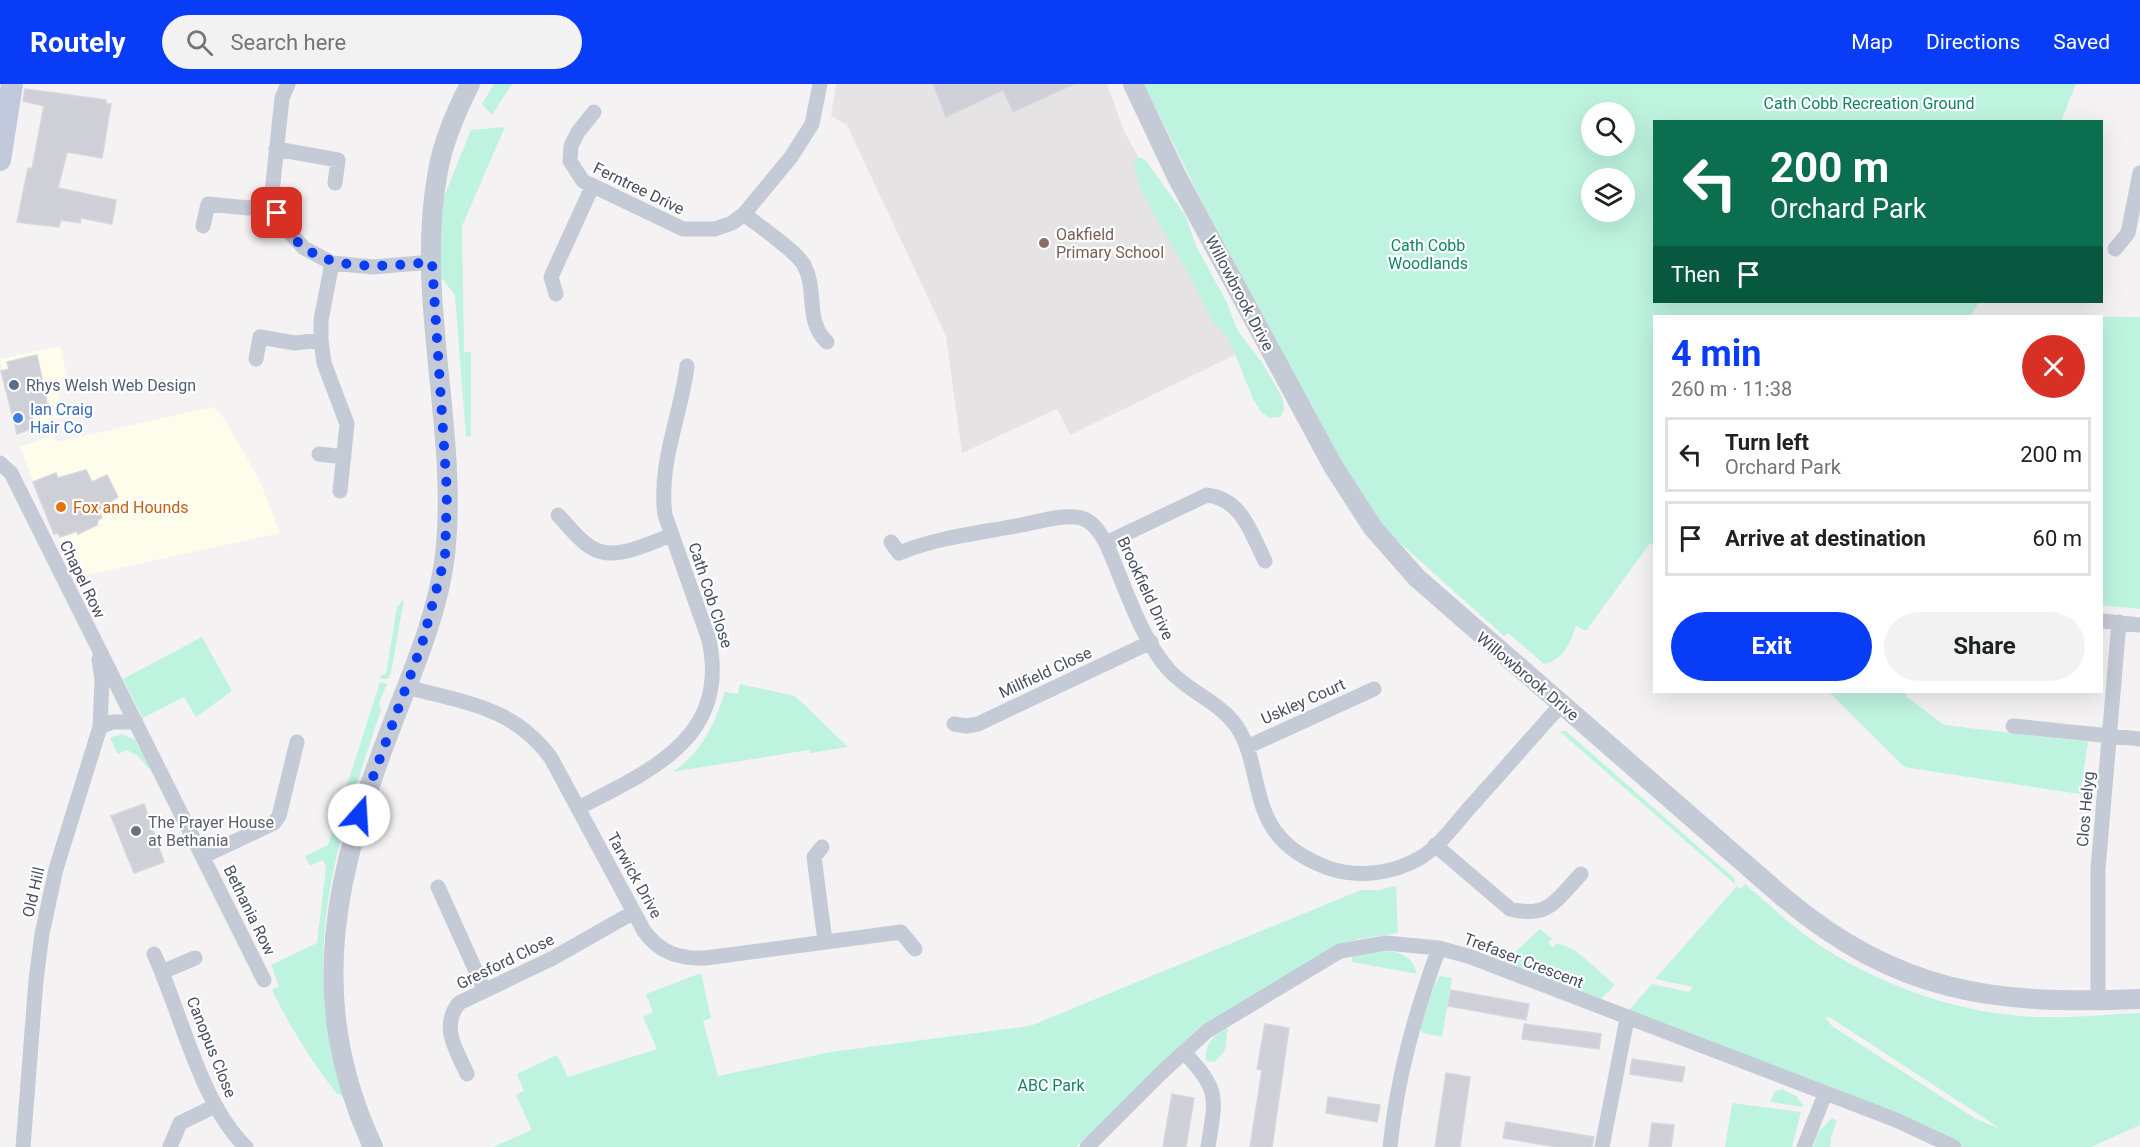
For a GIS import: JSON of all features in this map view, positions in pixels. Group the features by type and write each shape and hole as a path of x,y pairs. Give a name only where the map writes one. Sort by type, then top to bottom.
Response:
{"main road":[{"path":"0,160 3,117 12,84"}],"street":[{"path":"288,84 282,98 271,202 282,224 304,248 332,263 373,267 432,262"},
{"path":"373,1147 348,1082 339,1040 333,979 334,954 341,885 353,836 429,624 438,588 448,524 431,235 438,170 457,110 470,84"},
{"name":"Ferntree Drive","path":"594,112 575,139 570,160 575,173 592,187 683,229 715,229 732,223 744,214 791,157 808,132 816,113 820,84"},
{"name":"Willowbrook Drive","path":"1133,84 1178,177 1332,466 1386,546 1417,578 1810,920 1851,947 1904,974 1954,990 2010,999 2140,999"},
{"path":"276,149 338,160 336,183"},
{"path":"2115,249 2128,233 2140,173"},
{"path":"556,294 551,278 592,187"},
{"path":"203,226 208,204 249,208 271,202"},
{"path":"744,214 802,262 809,279 816,331 827,342"},
{"path":"332,263 321,320 321,340 324,363 347,424 340,491"},
{"path":"256,359 260,338 295,343 321,340"},
{"name":"Cath Cob Close","path":"578,808 657,766 673,754 688,741 708,702 713,681 711,650 665,515 663,477 684,392 687,366"},
{"path":"319,454 344,457"},
{"name":"Chapel Row","path":"0,463 14,479 97,650"},
{"path":"1106,543 1207,495 1219,496 1242,513 1265,561"},
{"path":"558,515 591,548 602,552 615,554 672,535"},
{"name":"Brookfield Drive","path":"891,542 899,553 926,542 1075,517 1087,520 1098,530 1106,543 1151,642 1168,668 1183,684 1227,714 1247,747 1259,797 1270,825 1279,837 1310,861 1336,870 1359,874 1381,872 1420,857 1435,845 1561,705"},
{"path":"2103,621 2140,625"},
{"name":"Clos Helyg","path":"2098,1000 2098,869 2120,622"},
{"name":"Millfield Close","path":"954,724 966,726 978,724 1151,642"},
{"name":"Bethania Row","path":"97,650 204,856 264,981"},
{"name":"Old Hill","path":"23,1147 36,980 42,934 56,869 100,727 102,680 97,650"},
{"name":"Tarwick Drive","path":"407,687 496,712 523,727 551,758 634,912 652,941 664,951 689,959 901,932 915,949"},
{"name":"Uskley Court","path":"1247,747 1374,689"},
{"path":"100,727 112,722 136,722"},
{"path":"2013,726 2140,739"},
{"name":"Bethania Row","path":"204,856 274,823 279,816 297,742"},
{"path":"1435,845 1510,909 1520,912 1535,914 1547,909 1581,874"},
{"path":"822,847 814,857 825,941"},
{"path":"438,887 484,989"},
{"name":"Gresford Close","path":"467,1074 452,1041 449,1022 459,1003 484,989 553,958 634,912"},
{"name":"Trefaser Crescent","path":"1087,1147 1207,1031 1340,951 1386,943 1439,948 1471,957 1627,1019 1896,1120 1954,1147"},
{"path":"1390,1147 1396,1096 1407,1043 1439,948"},
{"name":"Canopus Close","path":"154,954 215,1106 231,1131 246,1147"},
{"path":"162,972 195,957"},
{"path":"1602,1147 1627,1019"},
{"path":"1184,1052 1210,1083 1214,1094 1208,1147"},
{"path":"1804,1147 1825,1094"},
{"path":"170,1147 180,1123 215,1106"}],"shaded area":[{"name":"Oakfield Primary School","path":"836,84 1107,84 1124,131 1245,350 1070,435 1057,409 962,453 946,336 847,125 831,116"},
{"path":"60,346 70,388 57,392 64,416 17,434 0,359"},
{"path":"212,407 222,415 259,479 280,533 78,577 58,533 54,534 51,529 20,447 54,435 56,442"}],"green space":[{"path":"494,84 512,84 492,115 482,104"},
{"name":"Cath Cobb Woodlands","path":"1144,84 2076,84 2061,120 1653,120 1653,303 1978,303 1971,315 1653,315 1653,545 1650,543 1586,631 1576,626 1565,650 1550,662 1544,664 1508,633 1504,636 1389,533 1354,484 1200,198"},
{"path":"505,127 462,226 464,352 471,352 471,436 466,437 455,295 441,277 438,262 444,197 471,130"},
{"path":"1137,158 1142,158 1147,162 1185,215 1196,246 1226,301 1238,331 1263,364 1282,397 1284,409 1280,417 1270,418 1262,413 1253,399 1229,339 1212,321 1186,269 1141,190 1134,164"},
{"path":"2103,317 2140,317 2140,609 2103,605"},
{"path":"404,599 391,673 388,679 381,679 381,675 386,674 397,607"},
{"path":"202,637 232,691 196,717 184,697 143,718 123,679"},
{"path":"380,682 387,684 379,703 381,710 349,809 328,900 324,946 324,993 330,1043 343,1096 336,1093 327,1081 286,1017 272,990 279,986 271,965 317,943 326,868 323,860 310,866 305,856 328,845"},
{"path":"740,684 795,696 848,747 811,753 809,750 672,772 691,756 706,737 725,692 738,694"},
{"path":"1830,693 1905,693 1907,697 1944,725 2088,742 2080,794 1904,767"},
{"path":"1559,731 1566,731 1735,879 1735,884"},
{"path":"122,734 134,739 153,768 149,769 138,756 127,750 118,754 110,738"},
{"path":"1745,884 1805,935 1851,964 1904,989 1931,998 1987,1012 2016,1015 2068,1017 2140,1013 2140,1125 2091,1147 1963,1147 1929,1127 1628,1011 1652,984 1689,992 1693,987 1655,979 1737,886 1740,889","holes":["1825,1017 1831,1018 2001,1129 1976,1119 1832,1026"]},
{"name":"ABC Park","path":"1396,886 1398,933 1358,939 1334,947 1202,1025 1076,1147 493,1147 532,1130 516,1095 524,1091 517,1074 557,1055 568,1077 657,1049 643,1017 653,1012 646,994 701,973 711,1018 703,1021 718,1076 831,1052 1030,1026 1361,890 1379,890"},
{"path":"1540,929 1552,939 1548,943 1553,947 1557,943 1575,950 1615,985 1601,999 1504,962"},
{"path":"1389,951 1407,957 1417,974 1352,962 1352,956 1365,952"},
{"path":"1440,976 1452,978 1442,1037 1423,1033 1420,1029 1434,986"},
{"path":"1228,1027 1225,1050 1215,1062 1206,1061 1207,1049 1211,1041"},
{"path":"1782,1089 1796,1096 1804,1107 1770,1102 1775,1091"},
{"path":"1732,1103 1801,1112 1792,1147 1725,1147"},
{"path":"1832,1118 1837,1121 1831,1136 1830,1147 1813,1147 1819,1131"}],"building":[{"path":"933,84 1074,84 1013,112 1003,90 946,117"},
{"path":"25,89 106,100 106,104 111,104 102,158 67,152 58,188 116,200 112,224 81,218 80,223 61,220 59,227 17,222 28,168 32,169 44,106 23,101"},
{"path":"37,355 48,408 31,413 35,427 17,434 1,371 9,369 7,362"},
{"path":"86,470 92,482 107,475 118,497 98,510 102,518 98,520 97,525 78,534 77,531 60,537 58,533 54,534 33,482 56,473 58,478"},
{"name":"The Prayer House at Bethania","path":"144,804 164,862 134,873 111,816"},
{"path":"1451,990 1529,1004 1526,1020 1448,1006"},
{"path":"1265,1024 1289,1028 1272,1147 1250,1147 1262,1070 1257,1069"},
{"path":"1524,1024 1601,1034 1599,1049 1522,1039"},
{"path":"1632,1059 1685,1067 1682,1082 1630,1074"},
{"path":"1446,1073 1470,1077 1460,1147 1435,1147"},
{"path":"1172,1094 1194,1098 1186,1147 1163,1147"},
{"path":"1328,1097 1380,1105 1377,1122 1326,1113"},
{"path":"1506,1122 1594,1137 1592,1147 1557,1147 1503,1138"},
{"path":"1652,1123 1674,1125 1671,1147 1649,1147"}],"place":[{"name":"Oakfield Primary School","path":"1044,243"},
{"name":"Rhys Welsh Web Design","path":"14,385"},
{"name":"Ian Craig Hair Co","path":"18,418"},
{"name":"Fox and Hounds","path":"61,507"},
{"name":"The Prayer House at Bethania","path":"136,831"}],"route":[{"path":"277,213 282,224 304,248 332,263 373,267 432,262 447,492 448,524 445,557 429,624 359,815"}],"park label":[{"name":"Cath Cobb Recreation Ground","path":"1869,103"}]}
